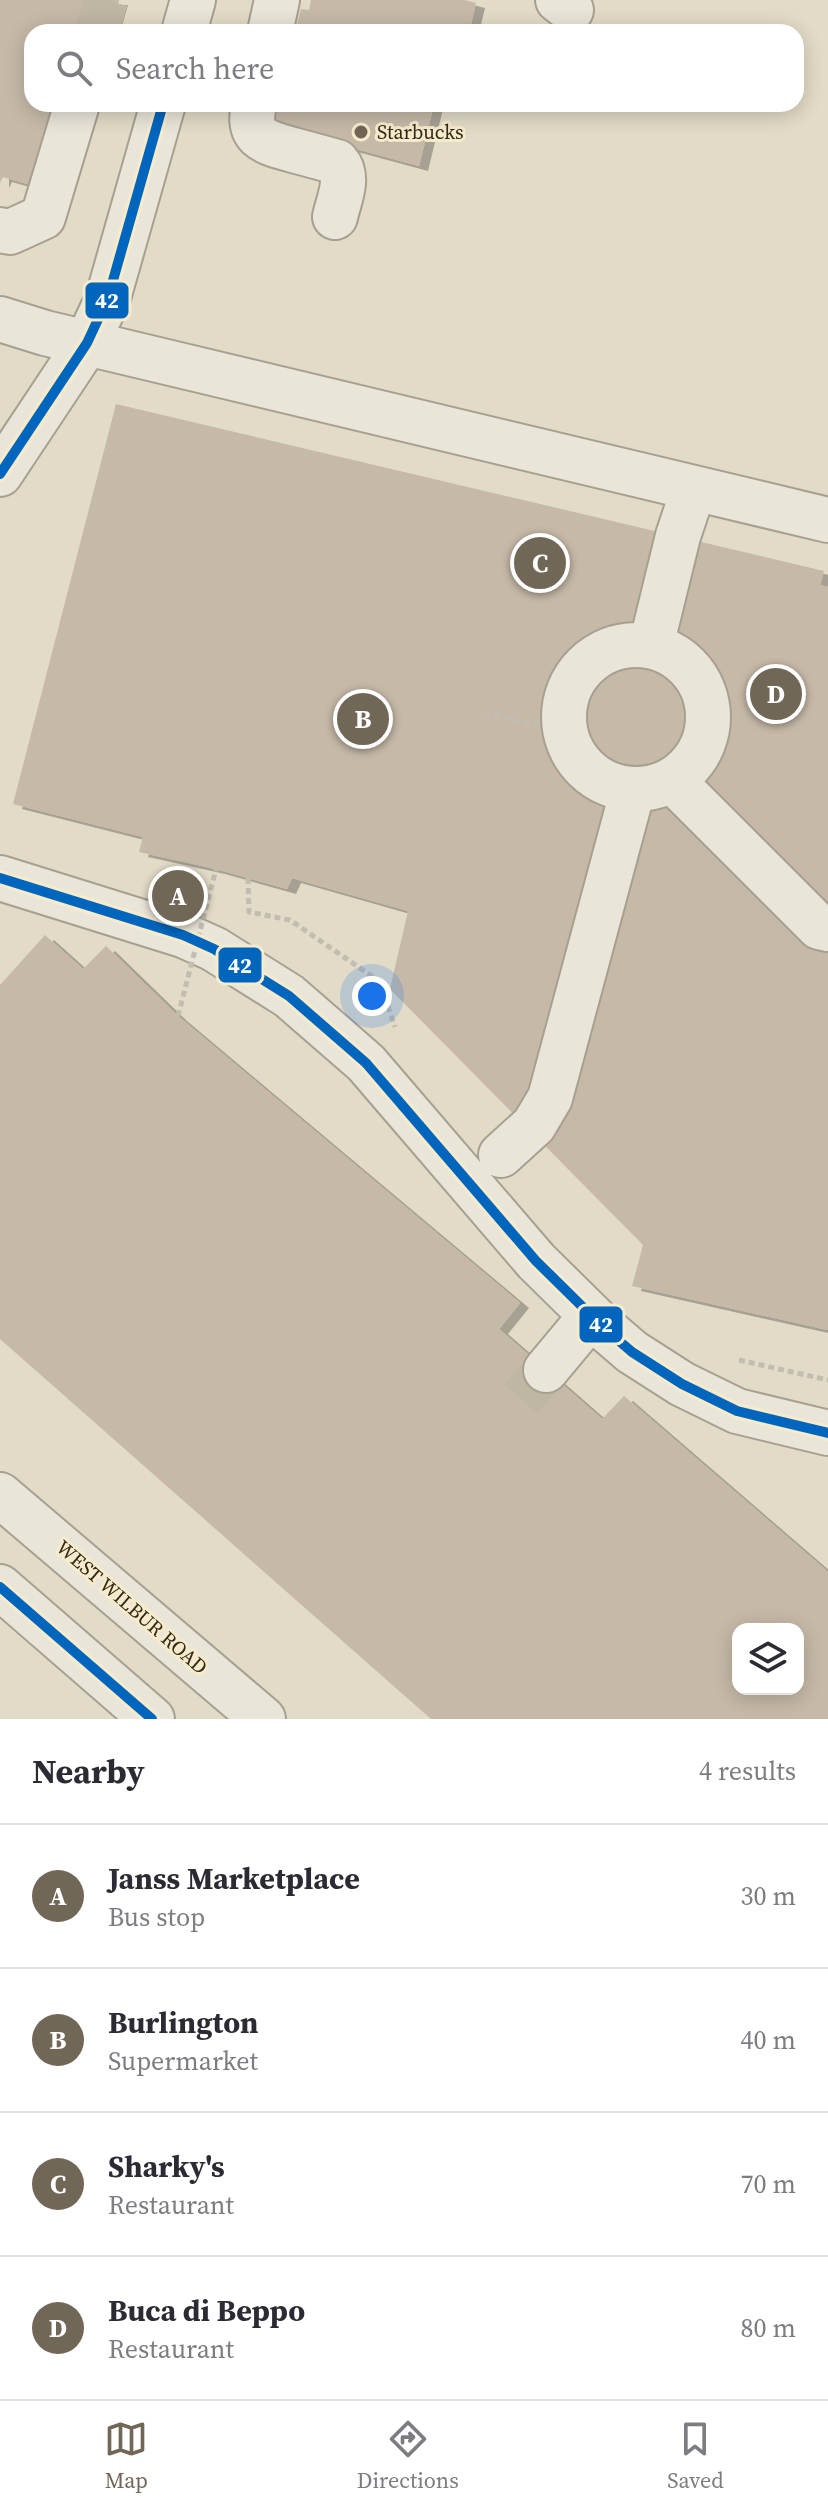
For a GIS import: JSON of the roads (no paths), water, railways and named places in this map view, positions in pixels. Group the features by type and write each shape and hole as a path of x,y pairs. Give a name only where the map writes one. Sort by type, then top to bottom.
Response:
{"street":[{"path":"186,24 193,0"},
{"path":"272,24 277,0"},
{"path":"0,230 10,232 43,217 75,112"},
{"path":"0,474 87,343 108,298 161,112"},
{"path":"253,112 255,132 265,143 337,162 344,169 335,217"},
{"path":"0,319 87,343 828,520"},
{"path":"651,646 678,536 694,488"},
{"path":"627,645 651,646 674,655 693,671 704,694 709,718 704,743 692,764 652,785 609,784 589,771 574,753 566,731 565,707 572,685 586,665 605,652 627,645"},
{"path":"652,785 819,927 828,929"},
{"path":"501,1155 534,1125 550,1098 652,785"},
{"path":"0,878 183,935 214,949 289,996 366,1063 536,1261 632,1352 682,1384 737,1411 828,1433"},
{"path":"546,1370 591,1316"},
{"name":"WEST WILBUR ROAD","path":"0,1495 263,1719"},
{"path":"0,1587 152,1719"}],"tunnel":[{"path":"99,24 106,0"},
{"path":"521,1399 546,1370"}],"place":[{"name":"Starbucks","path":"361,132"},
{"name":"Sharky's","path":"540,563"},
{"name":"Buca di Beppo","path":"776,694"},
{"name":"Burlington","path":"363,719"},
{"name":"Janss Marketplace","path":"178,896"}]}
